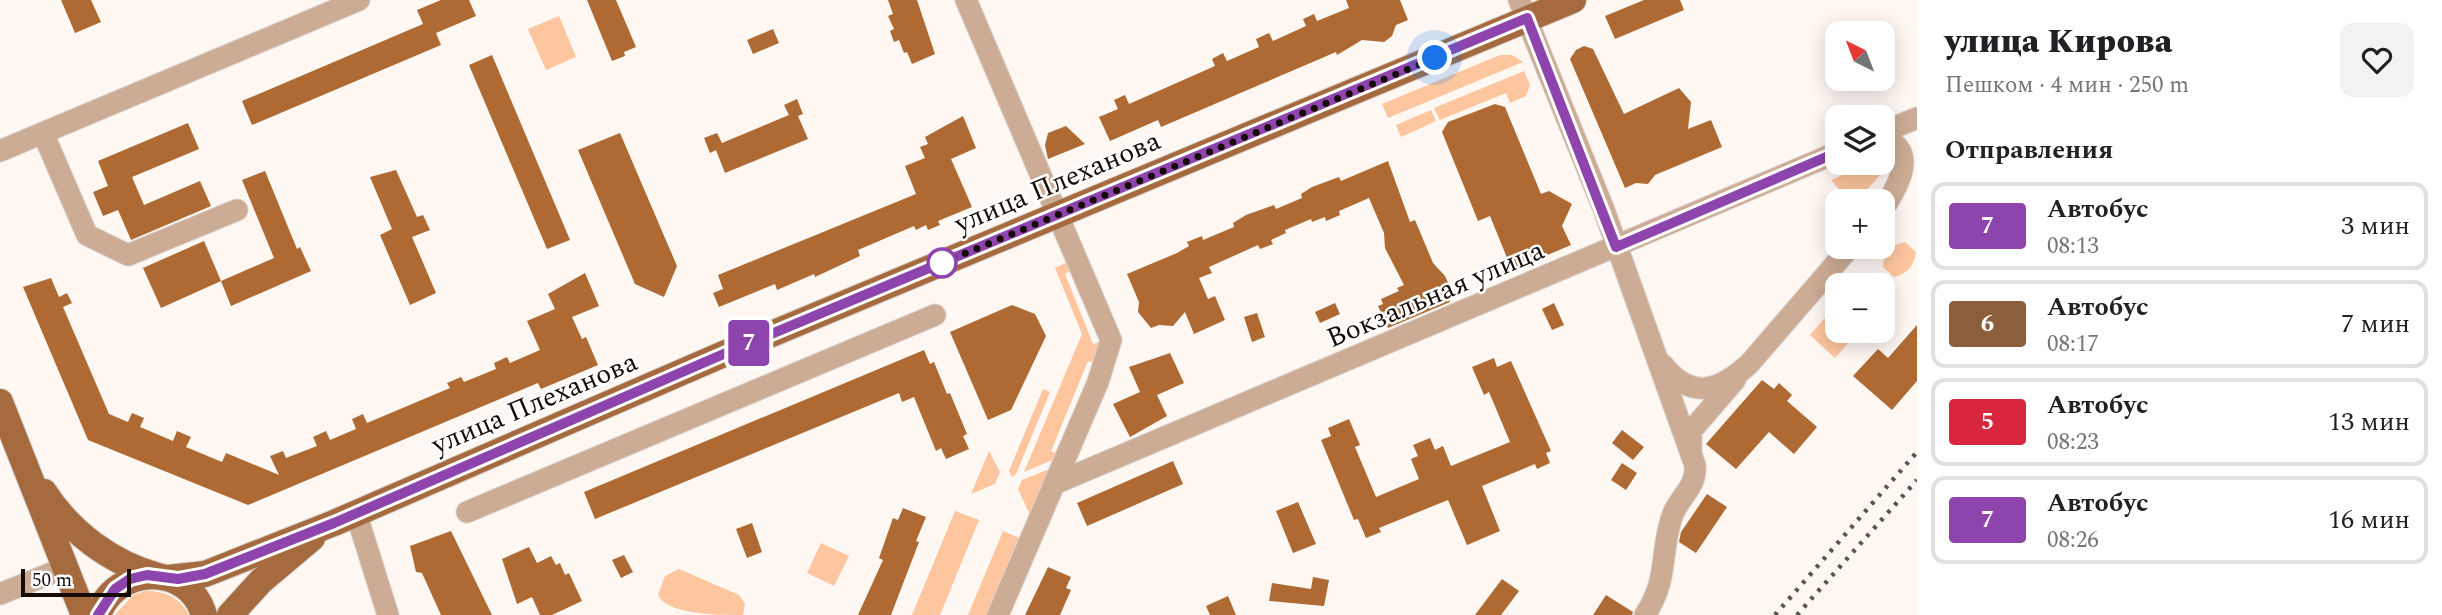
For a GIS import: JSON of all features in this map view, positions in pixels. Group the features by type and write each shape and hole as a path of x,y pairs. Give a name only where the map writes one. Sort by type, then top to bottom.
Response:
{"main road":[{"name":"улица Плеханова","path":"99,615 106,600 126,582 205,574 345,518 726,353 1056,216 1523,9 1573,0"},
{"path":"0,402 84,615"},
{"path":"20,450 46,496 79,533 126,563 188,589 204,615"},
{"name":"улица Плеханова","path":"230,615 278,565 345,518"}],"street":[{"path":"0,151 359,0"},
{"path":"966,0 1111,340 1108,358 998,615"},
{"path":"1523,9 1659,361 1691,453 1696,477 1672,517 1659,593 1645,615"},
{"path":"1895,129 1917,118"},
{"path":"43,133 87,235 128,255 237,210"},
{"path":"1895,144 1904,162 1901,179 1895,189"},
{"name":"Вокзальная улица","path":"1054,484 1825,158"},
{"path":"1895,195 1917,170"},
{"path":"1691,453 1691,431 1697,422 1840,259"},
{"path":"467,512 934,315"},
{"path":"1659,361 1683,383 1704,389 1724,384 1750,363"},
{"path":"345,518 388,615"},
{"path":"0,594 64,568"}],"shaded area":[{"path":"559,16 576,57 546,70 528,29"},
{"path":"1500,55 1512,55 1523,62 1388,118 1382,104"},
{"path":"1524,71 1530,85 1526,96 1510,103 1506,93 1440,120 1434,108"},
{"path":"1431,110 1436,121 1401,137 1396,125"},
{"path":"1843,175 1880,175 1868,189 1839,189 1831,180"},
{"path":"1905,242 1916,252 1907,271 1895,277 1895,273 1890,273 1883,267 1885,259 1895,259 1895,245"},
{"path":"1070,261 1073,269 1065,274 1093,344 1103,341 1099,364 1088,361 1051,451 1062,456 1024,472 1082,334 1055,268"},
{"path":"1825,318 1825,343 1848,343 1835,358 1810,335"},
{"path":"1043,389 1050,392 1016,474 1012,477 1009,471"},
{"path":"989,451 1000,472 995,484 971,494"},
{"path":"1057,466 1032,519 1018,489 1022,480"},
{"path":"955,511 979,520 940,615 912,615"},
{"path":"1003,531 1026,541 994,615 968,615"},
{"path":"821,543 849,556 834,586 807,573"},
{"path":"679,569 739,595 745,604 743,615 695,612 663,602 658,595 665,576"},
{"path":"145,591 171,596 189,615 115,615 133,595"}],"building":[{"path":"61,0 91,0 101,22 75,33"},
{"path":"441,0 469,0 476,16 436,33 441,45 252,125 242,101 423,24 417,10"},
{"path":"587,0 616,0 636,47 624,52 625,56 612,61"},
{"path":"888,0 917,0 935,54 912,64 899,40 894,42 890,31 894,29 888,16 893,14"},
{"path":"1346,0 1400,0 1408,20 1396,25 1392,36 1384,42 1362,40 1337,55 1336,52 1161,127 1158,120 1110,141 1099,117 1118,109 1114,100 1125,95 1129,104 1215,66 1212,59 1223,53 1227,61 1259,47 1256,39 1269,33 1273,41 1306,26 1303,19 1314,14 1317,21 1349,8"},
{"path":"1644,0 1680,0 1684,10 1615,39 1605,16"},
{"path":"773,29 779,43 753,54 747,40"},
{"path":"1584,46 1593,49 1624,114 1679,88 1691,102 1688,129 1711,120 1722,147 1655,175 1648,184 1636,183 1625,188 1570,59 1576,50"},
{"path":"492,55 570,240 547,249 469,65"},
{"path":"797,99 803,114 798,116 808,139 725,173 716,150 710,153 704,138 717,133 722,143 789,115 784,105"},
{"path":"1495,104 1505,107 1541,194 1549,191 1572,204 1562,226 1571,245 1512,270 1490,216 1478,221 1442,132 1448,122"},
{"path":"963,116 976,148 951,159 972,207 938,221 940,225 928,230 926,225 916,230 914,226 858,250 860,256 815,277 814,274 777,290 775,284 719,307 713,293 723,289 718,275 916,194 905,166 925,158 920,147 928,144 925,137"},
{"path":"188,123 199,149 132,177 144,205 200,181 211,206 131,240 118,210 103,216 93,192 108,186 98,161"},
{"path":"1066,126 1085,144 1048,159 1045,145 1048,133"},
{"path":"620,133 677,266 664,297 635,284 578,150"},
{"path":"1388,161 1410,222 1415,220 1433,263 1445,276 1454,296 1449,298 1450,302 1388,328 1378,306 1383,304 1381,299 1399,291 1397,288 1404,285 1385,248 1384,233 1369,198 1339,211 1340,215 1326,221 1325,217 1312,222 1311,219 1285,230 1286,233 1271,240 1273,244 1260,249 1258,245 1209,267 1212,273 1199,278 1208,299 1215,296 1225,320 1194,334 1185,312 1173,326 1159,325 1151,328 1138,312 1139,302 1127,274 1177,253 1189,246 1187,242 1202,236 1203,240 1234,227 1233,223 1246,215 1274,205 1276,209 1302,198 1301,194 1312,187 1339,177 1341,181"},
{"path":"396,170 417,217 423,215 430,230 412,237 436,293 410,305 380,235 392,229 370,177"},
{"path":"265,171 297,249 300,247 311,271 231,306 221,281 274,258 242,180"},
{"path":"204,241 221,281 161,308 143,268"},
{"path":"585,273 599,306 572,317 582,339 586,337 598,365 541,389 538,383 248,505 88,440 23,287 51,278 59,297 67,293 72,303 63,307 109,414 128,422 132,413 144,418 140,427 173,441 177,431 191,437 186,447 222,462 226,453 279,475 270,456 283,451 286,458 317,446 313,437 326,431 330,440 356,429 352,419 363,414 367,423 450,388 447,383 461,377 464,382 496,369 494,363 507,357 510,363 540,350 527,321 555,309 548,294"},
{"path":"1335,303 1340,314 1320,323 1315,312"},
{"path":"1554,303 1564,325 1552,330 1542,309"},
{"path":"1012,305 1035,314 1046,336 1011,410 988,420 950,332"},
{"path":"1257,313 1265,337 1252,342 1244,317"},
{"path":"1917,325 1917,381 1892,410 1853,376 1878,349 1888,358"},
{"path":"924,350 930,364 934,362 947,394 950,393 967,434 963,436 969,449 946,459 941,448 936,451 914,397 902,402 899,393 595,519 584,492"},
{"path":"1170,353 1184,383 1157,395 1167,416 1130,437 1113,404 1140,392 1129,367"},
{"path":"1494,358 1497,367 1511,361 1551,451 1546,453 1550,463 1537,469 1535,464 1482,486 1500,531 1467,545 1448,500 1379,528 1381,532 1366,538 1358,519 1354,520 1321,440 1331,436 1328,428 1349,419 1360,445 1355,447 1376,497 1419,479 1411,459 1418,456 1413,445 1430,438 1435,450 1443,446 1451,466 1510,442 1489,392 1484,395 1472,367"},
{"path":"1762,380 1774,389 1779,383 1792,395 1787,401 1817,427 1794,454 1769,432 1736,469 1706,444"},
{"path":"1622,430 1644,447 1633,460 1612,443"},
{"path":"1173,461 1183,484 1087,526 1077,503"},
{"path":"1622,463 1637,473 1626,490 1611,480"},
{"path":"1707,494 1727,507 1696,553 1679,542 1681,532"},
{"path":"1298,502 1316,544 1293,553 1276,511"},
{"path":"903,508 926,517 891,615 858,615 883,560 879,558 893,518 898,520"},
{"path":"752,523 762,552 747,558 736,529"},
{"path":"451,531 492,615 441,615 422,573 416,572 410,546"},
{"path":"529,547 537,563 551,556 556,565 560,563 565,575 569,573 582,601 552,615 540,615 532,597 517,604 502,559"},
{"path":"624,555 633,572 621,578 612,560"},
{"path":"1048,567 1071,577 1066,588 1071,590 1060,615 1025,615"},
{"path":"1313,577 1329,580 1324,606 1269,601 1272,583 1311,589"},
{"path":"1502,579 1519,591 1501,615 1475,615"},
{"path":"1606,595 1633,612 1632,615 1593,615"},
{"path":"1228,596 1236,615 1210,615 1206,606"}],"railway":[{"path":"1775,615 1917,452"},
{"path":"1797,615 1917,480"}],"bus line":[{"name":"7","path":"98,615 115,589 130,579 147,575 178,579 205,574 334,523 726,353 1527,18 1604,210 1616,247 1825,158"}],"route":[{"path":"942,263 940,264 1435,58"}]}
